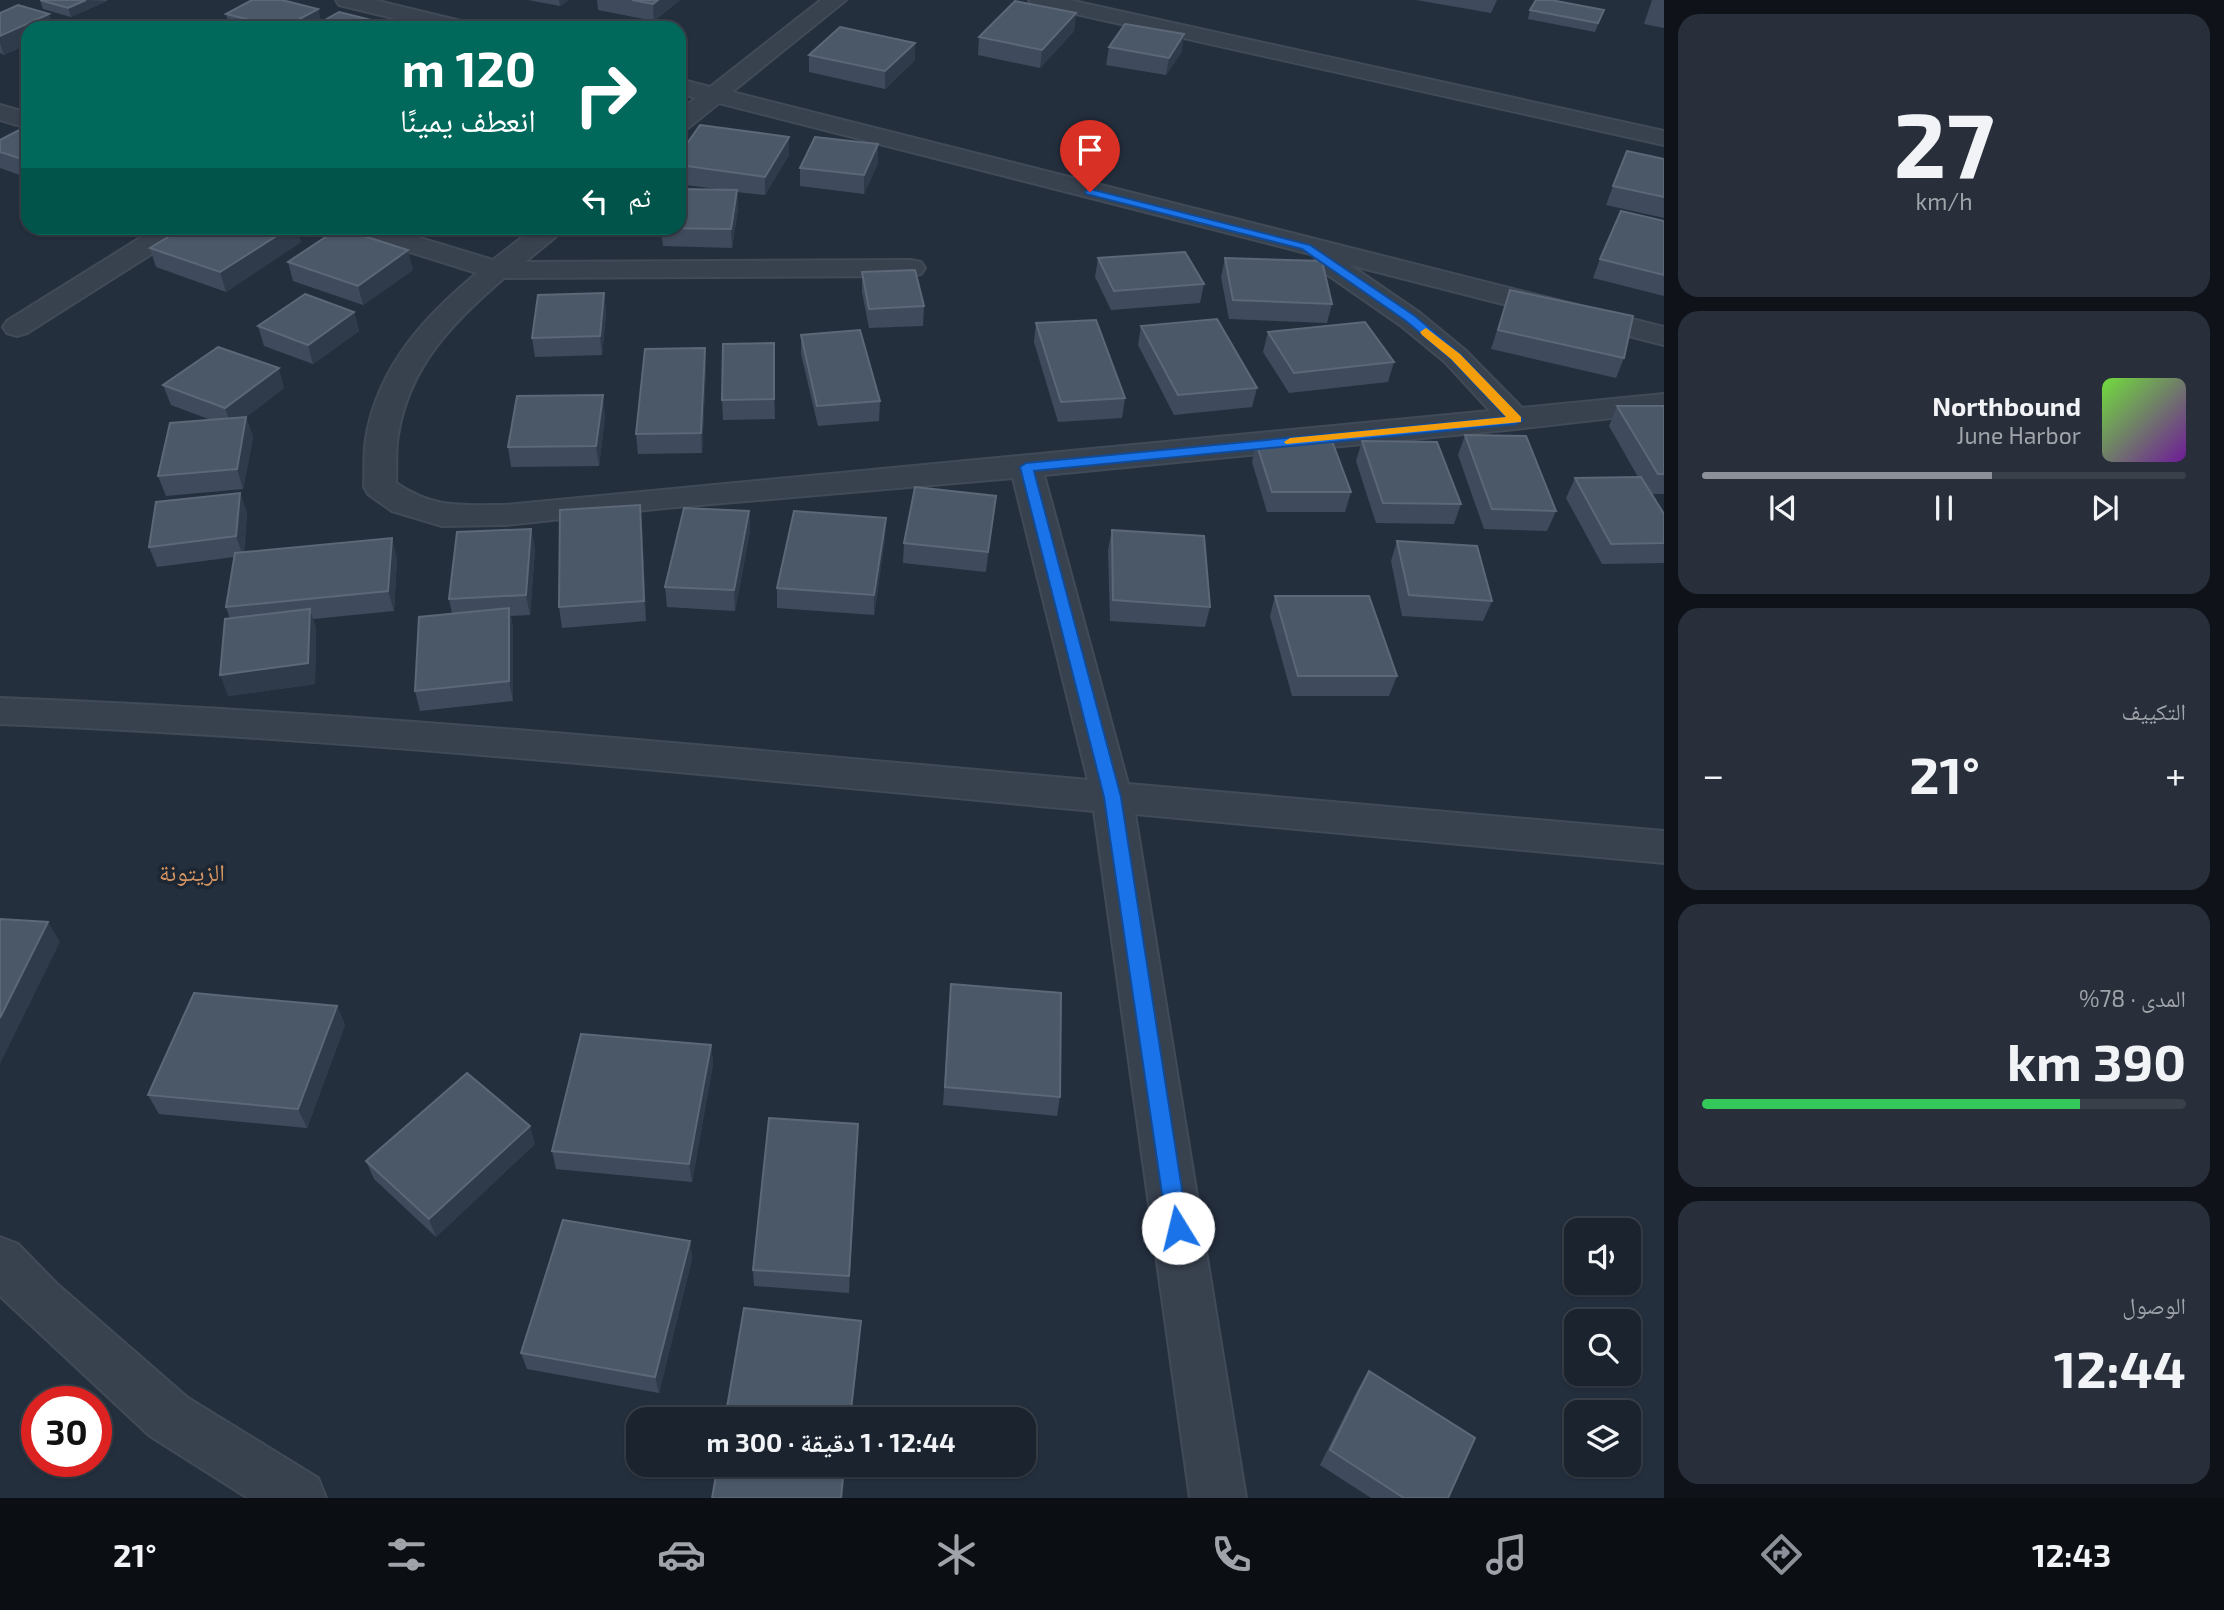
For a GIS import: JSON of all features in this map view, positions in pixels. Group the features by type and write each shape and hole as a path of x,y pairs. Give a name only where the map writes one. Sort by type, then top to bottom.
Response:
{"street":[{"path":"347,0 434,21"},
{"path":"686,117 835,0"},
{"path":"1040,0 1664,138"},
{"path":"426,19 446,6"},
{"path":"686,88 1664,336"},
{"path":"0,112 21,119"},
{"path":"18,327 163,235"},
{"path":"384,235 498,270 911,268"},
{"path":"541,235 445,317 417,348 394,388 382,433 380,487 404,504 442,516 505,515 1516,420 1664,403"},
{"path":"1306,247 1410,319 1455,356 1516,420"},
{"path":"1026,467 1112,797 1218,1498"},
{"path":"0,711 124,716 531,745 1664,847"},
{"path":"0,1261 39,1301 169,1417 298,1498"}],"building":[{"path":"40,0 86,0 68,8"},
{"path":"252,0 282,0 318,9 296,21 254,21 226,14"},
{"path":"632,0 658,0 653,4"},
{"path":"1536,0 1551,0 1604,10 1598,23 1530,10"},
{"path":"1015,1 1076,13 1042,50 979,37"},
{"path":"18,5 49,14 33,21 21,21 21,27 0,36 0,13"},
{"path":"339,12 375,21 323,21"},
{"path":"1125,24 1184,34 1169,58 1109,47"},
{"path":"840,27 915,43 885,71 809,55"},
{"path":"700,125 789,137 765,177 686,166 686,145"},
{"path":"21,129 21,159 0,152 0,140"},
{"path":"815,137 878,144 864,175 800,168"},
{"path":"1627,151 1664,159 1664,197 1613,186"},
{"path":"686,189 737,190 731,229 686,228"},
{"path":"1621,211 1664,221 1664,275 1600,259"},
{"path":"171,235 278,235 220,272 150,248"},
{"path":"328,235 361,235 408,250 358,286 288,262"},
{"path":"1185,252 1204,284 1114,291 1098,258"},
{"path":"1225,258 1322,261 1332,304 1233,300"},
{"path":"915,270 924,306 869,309 862,272"},
{"path":"1510,290 1633,316 1624,358 1498,330"},
{"path":"604,293 600,336 532,338 538,295"},
{"path":"305,294 354,312 308,345 258,326"},
{"path":"1217,319 1257,388 1178,395 1141,326"},
{"path":"1096,320 1125,398 1061,402 1036,323"},
{"path":"1365,322 1394,362 1294,373 1268,332"},
{"path":"860,330 880,401 817,406 801,335"},
{"path":"774,343 774,399 722,400 723,344"},
{"path":"218,347 279,368 225,408 163,385"},
{"path":"705,348 701,433 636,434 645,349"},
{"path":"603,395 596,446 508,447 517,396"},
{"path":"1617,406 1664,406 1664,474 1658,474"},
{"path":"246,417 237,469 158,476 170,423"},
{"path":"1465,435 1526,436 1556,511 1492,509"},
{"path":"1332,441 1351,492 1272,492 1256,442"},
{"path":"1362,441 1437,442 1461,504 1383,503"},
{"path":"1641,477 1664,514 1664,543 1611,544 1575,478"},
{"path":"915,487 996,496 988,552 904,543"},
{"path":"240,493 236,536 149,547 156,502"},
{"path":"640,505 644,601 559,607 560,510"},
{"path":"684,508 749,511 734,590 665,587"},
{"path":"794,511 886,518 874,595 777,588"},
{"path":"531,529 526,595 449,599 457,532"},
{"path":"1112,530 1204,536 1210,607 1113,600"},
{"path":"392,538 388,591 226,607 235,553"},
{"path":"1397,541 1477,546 1492,601 1409,595"},
{"path":"1275,596 1369,596 1397,676 1298,676"},
{"path":"509,608 509,681 415,691 419,617"},
{"path":"310,609 308,663 220,675 225,619"},
{"path":"0,919 48,922 0,1018"},
{"path":"951,984 1061,993 1060,1097 945,1087"},
{"path":"194,993 337,1006 298,1109 148,1095"},
{"path":"581,1034 711,1045 689,1164 552,1151"},
{"path":"467,1073 530,1126 429,1219 366,1161"},
{"path":"769,1118 858,1124 849,1276 753,1270"},
{"path":"563,1220 690,1241 655,1377 521,1353"},
{"path":"744,1308 861,1321 851,1407 727,1407"},
{"path":"1369,1371 1475,1438 1448,1498 1404,1498 1330,1450"},
{"path":"716,1477 843,1477 841,1498 712,1498"}],"slow traffic":[{"path":"1290,442 1516,420 1455,356 1426,332"}],"district":[{"name":"الزيتونة","path":"192,873"}],"route":[{"path":"1090,192 1306,247 1410,319 1455,356 1516,420 1026,467 1112,797 1178,1228"}]}
